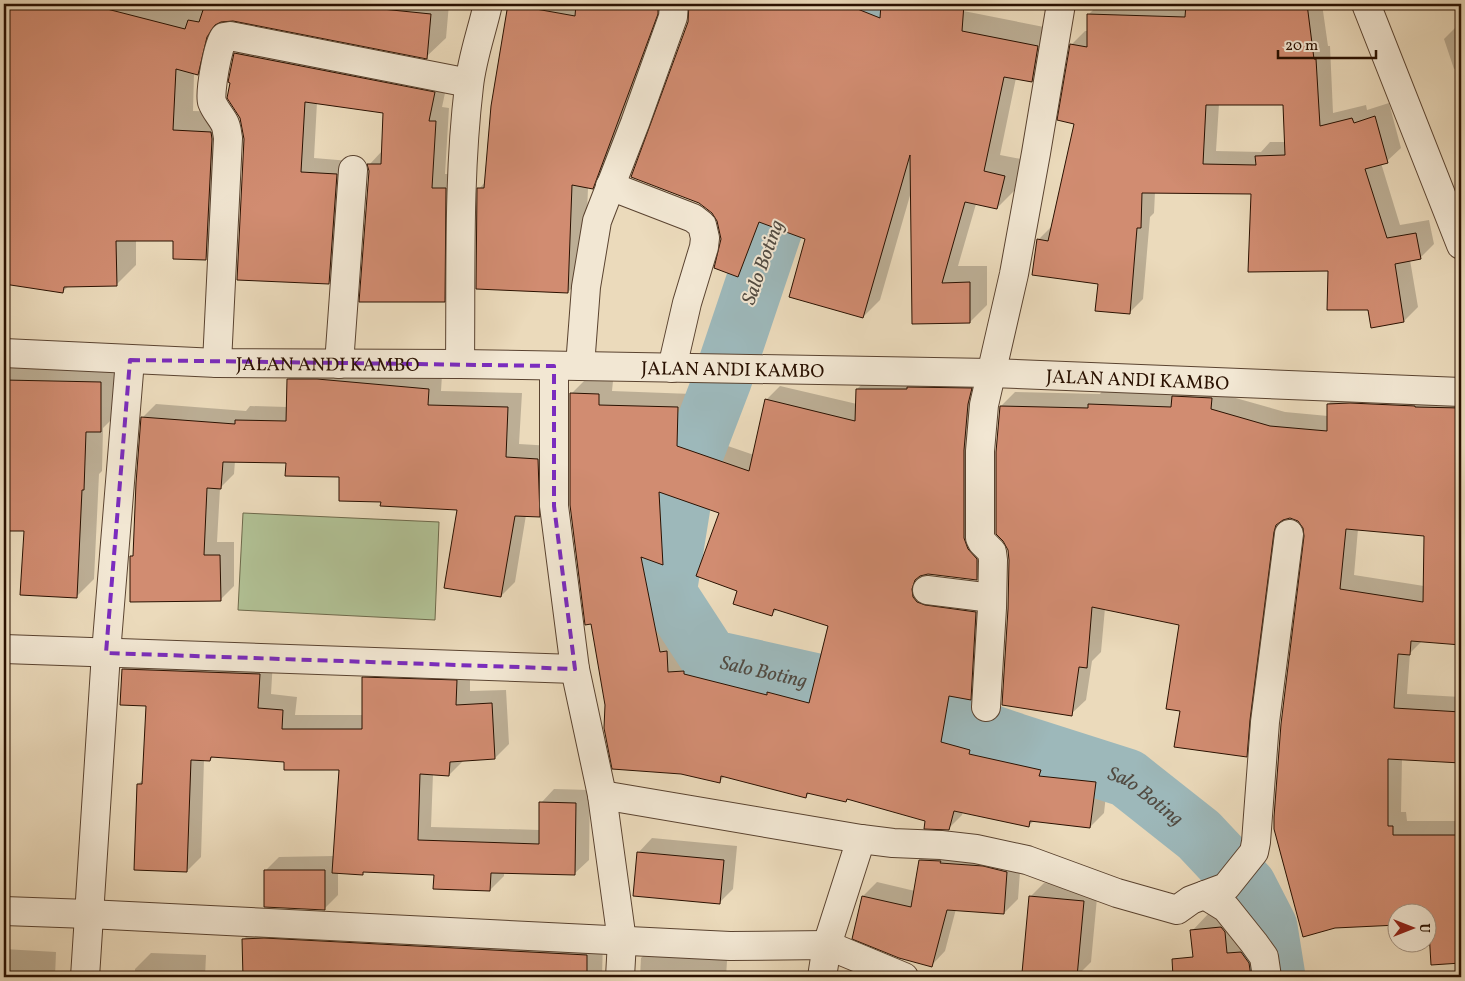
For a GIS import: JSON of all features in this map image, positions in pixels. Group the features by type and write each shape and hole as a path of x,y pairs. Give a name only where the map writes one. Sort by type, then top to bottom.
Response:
{"street":[{"path":"460,364 461,224 469,83 488,4"},
{"path":"620,977 622,940 602,795 575,669 554,506 567,366 583,319 591,252 597,221 673,17 674,4"},
{"path":"986,707 992,598 992,552 980,538 980,451 984,405 1014,274 1061,4"},
{"path":"1366,4 1461,246"},
{"path":"217,363 228,138 225,123 218,115 211,100 220,41 224,37 230,36 469,83"},
{"path":"339,364 353,170"},
{"path":"610,186 693,218 705,230 704,247 687,303 672,368"},
{"name":"JALAN ANDI KAMBO","path":"4,353 217,363 460,364 991,373 1461,392"},
{"path":"85,977 106,653 130,360"},
{"path":"602,795 861,839 976,849 1027,860 1117,893 1177,910 1191,900 1216,891 1254,852 1265,722 1289,534"},
{"path":"927,590 992,598"},
{"path":"4,649 575,669"},
{"path":"822,977 828,945 861,839"},
{"path":"1216,891 1226,908 1264,957 1267,977"},
{"path":"4,911 730,946 828,945 904,977"}],"highlighted area":[{"path":"130,360 554,366 554,506 575,669 106,653"}],"green space":[{"path":"243,513 439,522 435,620 238,610"}],"building":[{"path":"4,4 108,4 107,9 185,29 188,20 199,22 205,4 383,4 382,9 431,14 427,59 233,21 221,22 215,25 207,37 198,75 176,69 173,130 211,132 206,260 173,259 173,241 116,241 117,286 64,287 63,293 4,284"},
{"path":"508,4 575,16 576,4 658,4 658,14 593,189 572,185 568,293 476,289 477,188 484,188 491,106"},
{"path":"689,4 845,4 880,18 881,4 964,4 962,31 1038,46 1032,82 1004,77 984,171 1005,176 997,209 965,202 942,283 970,282 970,323 912,324 910,155 863,318 789,297 805,239 759,222 738,277 714,268 721,239 717,221 712,213 699,203 631,177 688,22"},
{"path":"1186,4 1307,4 1314,59 1316,59 1320,126 1352,118 1354,123 1375,116 1388,163 1365,169 1387,238 1416,233 1421,259 1395,264 1404,322 1371,328 1368,310 1327,310 1328,271 1248,272 1251,194 1142,193 1141,228 1137,228 1130,314 1095,311 1098,284 1032,275 1037,239 1048,241 1074,124 1057,120 1070,44 1087,47 1087,14 1185,17","holes":["1206,105 1283,105 1285,155 1255,156 1256,165 1203,164"]},
{"path":"234,53 435,92 429,121 436,121 432,188 446,188 445,302 359,302 369,171 367,164 381,164 383,113 305,102 301,172 337,174 329,284 237,280 244,139 240,118 227,98"},
{"path":"287,379 317,379 429,389 428,405 508,407 506,457 538,459 540,517 515,516 501,597 444,588 457,510 380,506 381,502 339,501 339,477 285,476 286,463 223,462 221,489 207,488 204,555 220,555 221,601 130,602 130,556 133,556 141,417 235,424 235,420 286,421"},
{"path":"4,380 101,382 101,432 86,432 77,598 20,595 24,531 4,531"},
{"path":"907,387 972,388 968,404 964,450 964,538 968,549 977,559 977,580 928,574 920,576 915,580 912,589 913,597 917,602 925,605 976,612 971,700 949,696 941,742 970,750 969,754 1041,770 1039,776 1096,782 1090,828 1030,821 1029,827 954,811 949,830 924,829 925,821 847,799 846,802 807,793 806,798 721,776 720,783 681,774 612,769 604,728 605,705 591,624 585,625 570,505 570,393 599,394 599,405 678,407 677,446 749,471 765,399 855,421 856,389 907,389","holes":["659,492 719,513 696,576 737,591 733,604 772,616 774,609 828,626 809,703 767,692 767,695 684,674 684,671 668,672 667,651 660,652 641,557 663,565"]},
{"path":"1172,396 1212,398 1211,409 1270,426 1327,431 1327,404 1350,403 1461,408 1461,645 1411,641 1410,655 1398,654 1394,708 1461,712 1461,763 1388,759 1388,826 1393,826 1393,835 1461,835 1461,963 1431,965 1430,954 1438,954 1438,904 1388,904 1388,925 1335,928 1303,937 1274,829 1281,724 1304,536 1303,528 1298,521 1290,518 1283,520 1276,525 1274,532 1247,757 1174,747 1180,711 1166,709 1179,625 1092,607 1087,668 1079,667 1072,716 1002,705 1009,560 1008,550 996,534 996,452 1000,406 1088,408 1088,404 1171,407","holes":["1346,529 1424,536 1423,602 1340,589"]},
{"path":"122,669 260,674 258,708 283,710 282,729 362,729 362,677 457,680 456,705 492,703 495,759 450,762 449,776 420,774 418,840 539,844 539,802 576,803 575,875 491,873 490,891 433,889 434,875 363,872 363,875 332,873 339,770 284,770 284,762 211,757 210,761 191,760 187,872 134,870 137,784 142,784 146,706 120,705"},
{"path":"637,852 724,860 720,904 633,896"},
{"path":"919,860 983,866 1007,872 1004,914 947,910 932,967 899,958 852,939 862,896 911,907"},
{"path":"264,870 325,870 325,910 264,907"},
{"path":"1029,896 1084,901 1077,977 1022,973"},
{"path":"1221,927 1225,932 1227,953 1241,952 1249,963 1251,977 1173,977 1172,959 1193,957 1190,930"},
{"path":"264,938 587,955 587,977 243,977 242,939"}],"waterway":[{"name":"Salo Boting","path":"850,4 858,20 823,102 772,232 722,381 686,475 667,593 710,659 889,699 1127,778 1199,835 1247,886 1268,927 1276,977"}]}
